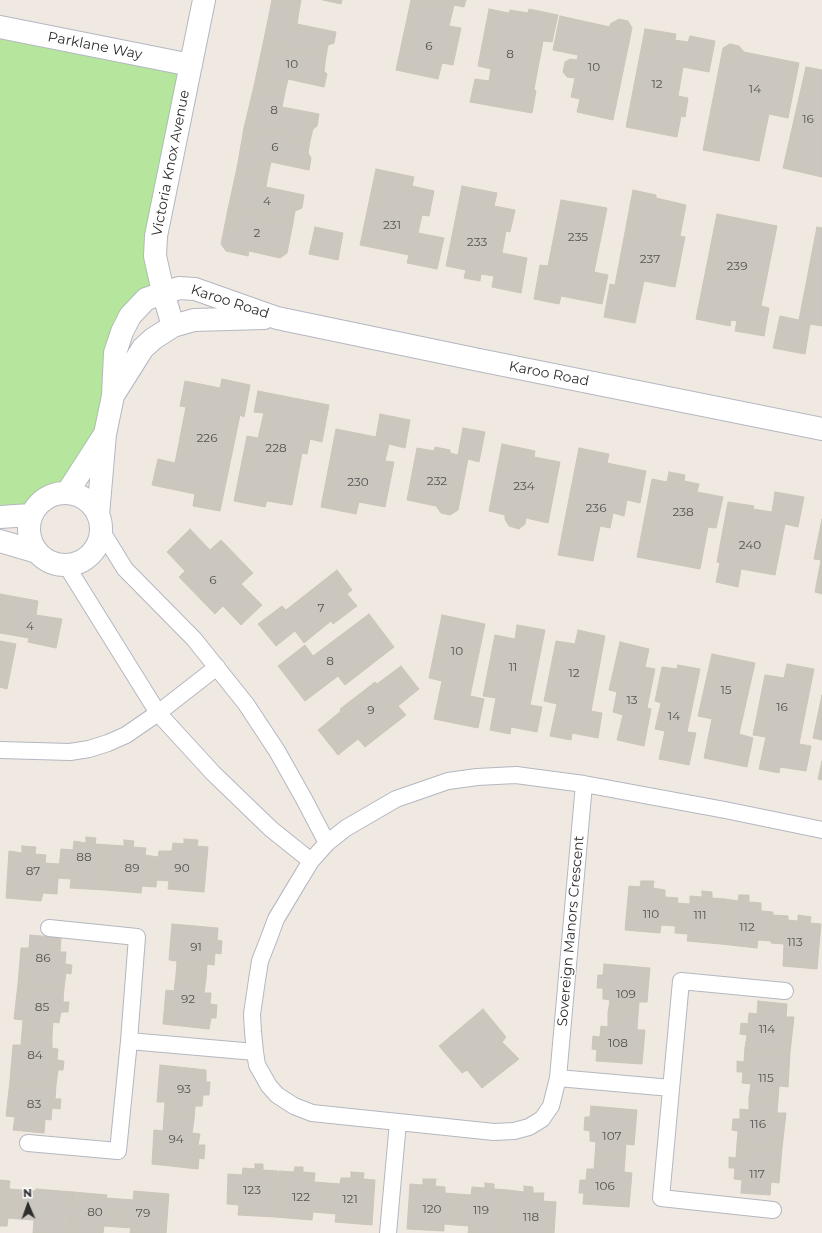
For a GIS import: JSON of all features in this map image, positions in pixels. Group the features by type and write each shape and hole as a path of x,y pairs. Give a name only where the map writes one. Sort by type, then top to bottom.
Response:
{"street":[{"name":"Victoria Knox Avenue","path":"173,326 163,292 155,256 156,236 204,0"},
{"name":"Parklane Way","path":"0,28 191,65"},
{"name":"Karoo Road","path":"99,522 105,434 113,396 115,353 122,332 130,316 146,299 163,292 180,288 195,289 277,318 822,429"},
{"name":"Karoo Road","path":"113,396 143,348 153,339 173,326 194,320 277,318"},
{"name":"Karoo Road","path":"67,493 105,434"},
{"path":"67,493 76,495 93,507 99,522 99,541 93,551 84,559 74,564 66,565 53,563 44,559 32,544 29,535 31,515 37,506 46,498 56,494 67,493"},
{"path":"0,517 31,515"},
{"path":"0,541 37,552"}],"lane":[{"path":"99,522 124,569 194,639 246,704 277,751 327,844"},
{"path":"66,565 136,680 158,713 213,774 271,829 311,861"},
{"path":"0,750 70,752 89,749 108,743 126,735 158,713 217,667"},
{"name":"Sovereign Manors Crescent","path":"584,784 558,1078 551,1106 542,1119 529,1127 514,1131 494,1132 312,1113 294,1106 277,1096 269,1086 257,1065 254,1052 252,1014 260,961 276,919 311,861 327,844 346,828 396,799 448,781 477,777 516,775 584,784 725,810 822,830"},
{"path":"28,1143 118,1151 129,1041 137,937 49,928"},
{"path":"773,1210 661,1198 681,980 785,991"},
{"path":"129,1041 254,1052"},
{"path":"558,1078 671,1088"},
{"path":"388,1233 398,1122"}],"green space":[{"path":"0,27 191,65 156,236 163,292 130,316 113,396 67,493 45,499 37,506 31,515 0,517"}],"building":[{"path":"272,0 301,0 299,11 271,5"},
{"path":"323,0 342,0 341,4"},
{"path":"411,0 466,0 464,7 454,5 449,26 461,28 453,65 442,63 438,79 396,70"},
{"path":"271,5 299,11 297,24 336,32 334,43 328,45 326,56 263,44"},
{"path":"489,9 509,13 510,10 528,13 529,9 558,15 552,42 543,41 534,89 536,91 532,113 470,102 475,79 489,81 491,69 478,66"},
{"path":"560,16 610,27 610,24 619,19 628,21 632,28 613,120 577,112 580,99 571,97 575,78 567,77 563,72 565,62 570,59 577,60 578,55 553,50"},
{"path":"645,29 676,34 675,40 688,42 690,36 715,41 709,72 683,67 678,96 688,98 685,117 681,116 677,137 626,127"},
{"path":"263,44 326,56 324,71 327,74 324,87 288,79 285,92 254,86"},
{"path":"730,44 739,46 744,52 799,63 788,118 769,114 759,161 703,150 723,48"},
{"path":"806,67 822,70 822,177 783,168"},
{"path":"254,86 285,92 282,107 319,114 317,126 313,129 310,141 244,128"},
{"path":"244,128 310,141 308,153 311,158 309,170 271,162 268,175 237,168"},
{"path":"237,168 268,175 266,187 304,195 302,208 295,211 293,223 228,209"},
{"path":"376,169 414,177 412,186 434,191 429,216 422,215 418,233 444,238 437,269 407,263 409,255 360,245"},
{"path":"462,186 497,193 494,206 515,210 510,232 506,231 502,253 527,258 521,293 492,287 494,276 481,274 480,281 464,278 466,270 446,266"},
{"path":"633,190 656,195 656,198 686,205 680,236 685,237 675,287 644,281 635,323 604,317 610,284 615,285"},
{"path":"561,200 607,208 594,272 608,275 602,304 561,296 559,304 534,299 540,265 548,266"},
{"path":"228,209 293,223 287,253 280,258 249,251 248,256 226,251 221,244"},
{"path":"717,214 777,226 761,306 769,308 764,336 735,331 737,321 731,320 730,326 696,319"},
{"path":"315,227 343,233 338,260 309,254"},
{"path":"817,227 822,228 822,326 810,324 805,354 773,348 780,316 799,320"},
{"path":"222,379 250,385 244,417 240,415 220,511 193,506 195,494 152,485 158,459 175,463 186,407 180,406 185,381 220,388"},
{"path":"258,391 329,405 322,442 310,439 307,454 302,453 292,505 267,501 265,507 234,501 247,436 258,438 264,413 254,412"},
{"path":"380,414 410,420 405,448 389,444 385,461 394,462 385,507 359,502 356,514 321,507 336,429 376,437"},
{"path":"463,428 485,432 479,462 468,459 458,510 450,515 441,513 436,506 407,500 417,448 434,451 435,447 450,450 450,453 458,455"},
{"path":"502,444 535,451 534,457 560,462 548,523 526,518 525,524 519,529 509,526 505,519 505,515 489,511"},
{"path":"579,448 609,454 607,463 646,471 640,503 627,500 624,516 613,513 610,528 600,526 593,561 558,555"},
{"path":"669,472 685,475 684,481 699,484 697,492 723,497 716,528 708,527 700,569 637,557 652,479 667,482"},
{"path":"775,492 804,497 798,527 785,524 775,575 741,569 738,587 716,582 720,563 717,562 728,502 754,506 753,509 772,512"},
{"path":"822,519 822,594 815,592 821,560 814,559"},
{"path":"190,529 210,550 221,540 253,573 241,584 262,605 241,625 223,606 215,614 179,577 185,571 167,552"},
{"path":"337,570 352,590 347,594 357,606 333,624 331,621 304,643 295,631 276,646 258,624 282,606 286,610"},
{"path":"0,594 38,601 36,615 62,619 56,648 28,642 29,638 0,633"},
{"path":"369,614 394,647 345,685 338,676 305,701 278,666 305,645 313,656"},
{"path":"442,615 485,624 470,696 484,699 478,728 434,719 442,681 429,678"},
{"path":"517,625 545,630 530,705 542,707 537,732 511,727 510,734 490,730 496,698 483,696 495,635 515,639"},
{"path":"578,630 605,636 591,711 602,713 598,738 572,733 571,740 550,736 557,704 544,701 556,641 575,644"},
{"path":"0,641 16,644 7,689 0,687"},
{"path":"620,642 649,649 645,667 655,669 647,708 651,709 644,746 617,740 623,715 613,712 617,692 609,690"},
{"path":"712,654 755,663 739,734 753,738 747,767 704,758 712,719 698,716"},
{"path":"787,664 814,669 799,744 811,746 806,771 780,767 779,773 759,769 766,737 753,735 765,675 784,678"},
{"path":"678,665 700,669 687,732 696,733 689,765 659,759 665,731 655,729 661,703 655,701 662,667 677,669"},
{"path":"401,666 419,689 398,706 406,715 365,747 358,739 338,755 318,730 341,711 340,709 375,682 377,684"},
{"path":"822,695 822,740 813,738"},
{"path":"822,761 822,780 818,779"},
{"path":"86,837 96,838 95,844 110,845 105,890 70,888 71,879 58,878 61,849 73,850 74,841 86,843"},
{"path":"184,839 198,840 197,846 208,847 204,892 168,889 169,881 156,880 159,851 172,851 173,843 184,844"},
{"path":"124,840 134,841 133,847 146,848 145,855 158,857 156,887 142,886 141,893 105,890 110,845 124,846"},
{"path":"22,846 36,847 35,854 46,855 45,863 59,864 57,894 43,893 41,901 6,898 9,851 22,853"},
{"path":"641,881 654,881 653,888 665,890 665,897 678,898 675,926 661,925 660,933 625,930 629,886 640,887"},
{"path":"702,891 712,892 712,898 725,899 721,944 687,941 688,934 675,933 677,903 690,904 690,896 702,897"},
{"path":"739,895 749,895 749,902 761,903 761,911 773,912 771,941 758,940 757,948 721,944 725,899 738,901"},
{"path":"773,915 788,916 788,920 798,921 798,915 811,917 810,923 821,924 817,969 783,966 784,944 771,943"},
{"path":"172,924 218,928 217,940 222,941 221,954 215,953 214,965 207,964 206,978 176,975 177,961 169,960"},
{"path":"30,935 61,938 60,952 66,952 65,964 72,965 71,974 66,973 64,988 18,984 21,948 29,948"},
{"path":"604,964 650,968 647,1002 639,1002 638,1015 608,1013 610,1000 603,999 603,988 597,988 598,975 603,975"},
{"path":"176,975 206,978 204,993 211,993 210,1004 217,1005 216,1018 211,1018 209,1029 163,1024 166,990 174,991"},
{"path":"18,984 64,988 63,1002 69,1002 68,1012 61,1012 59,1023 53,1022 52,1036 22,1033 23,1020 14,1019"},
{"path":"758,1001 787,1004 786,1017 794,1017 790,1052 745,1048 747,1035 740,1034 741,1023 748,1024 749,1013 757,1014"},
{"path":"483,1009 506,1037 502,1042 519,1059 482,1088 467,1070 462,1073 439,1046"},
{"path":"608,1013 638,1015 637,1030 645,1030 642,1064 596,1061 597,1050 592,1049 593,1036 600,1037 601,1026 608,1027"},
{"path":"22,1033 52,1036 52,1048 58,1049 57,1060 64,1061 63,1070 58,1070 56,1085 10,1081 13,1045 21,1045"},
{"path":"745,1048 790,1052 788,1087 779,1086 778,1100 749,1097 751,1084 742,1083 743,1072 737,1072 737,1061 744,1062"},
{"path":"160,1065 206,1070 206,1082 210,1082 209,1095 203,1095 202,1106 195,1106 194,1120 164,1117 165,1102 157,1102"},
{"path":"10,1081 56,1085 55,1099 61,1099 60,1109 52,1108 51,1120 45,1119 44,1133 13,1130 15,1117 6,1116"},
{"path":"749,1097 778,1100 777,1113 786,1113 782,1148 737,1144 738,1131 732,1130 733,1119 740,1119 740,1109 749,1110"},
{"path":"591,1106 637,1110 634,1145 626,1144 625,1158 595,1156 596,1142 590,1141 590,1131 584,1130 585,1117 590,1117"},
{"path":"164,1117 194,1120 192,1133 200,1134 198,1145 205,1145 204,1159 199,1158 198,1169 152,1164 154,1130 163,1131"},
{"path":"737,1144 782,1148 779,1183 771,1182 770,1195 741,1193 742,1180 734,1179 735,1168 729,1168 729,1157 736,1158"},
{"path":"595,1156 625,1158 624,1172 632,1173 629,1207 583,1204 584,1193 579,1193 580,1180 586,1180 587,1169 594,1169"},
{"path":"255,1164 263,1164 263,1170 278,1171 275,1217 238,1215 239,1205 227,1204 228,1174 242,1175 243,1168 255,1169"},
{"path":"295,1167 303,1167 303,1172 315,1173 314,1182 327,1183 325,1213 313,1212 312,1220 275,1217 279,1171 294,1172"},
{"path":"351,1172 364,1173 363,1179 375,1180 372,1225 335,1222 336,1214 325,1213 327,1183 340,1184 341,1178 351,1178"},
{"path":"423,1179 436,1179 435,1186 445,1187 445,1193 457,1194 455,1225 444,1224 444,1231 407,1229 410,1184 423,1185"},
{"path":"0,1180 10,1181 9,1189 22,1190 20,1219 8,1218 7,1226 0,1226"},
{"path":"485,1183 494,1184 494,1189 508,1190 505,1233 468,1233 469,1226 455,1225 457,1194 471,1195 472,1187 485,1188"},
{"path":"524,1186 533,1187 533,1193 544,1193 543,1201 556,1202 554,1233 505,1233 508,1190 524,1192"},
{"path":"36,1189 73,1192 70,1233 33,1233 34,1220 20,1219 22,1190 36,1191"},
{"path":"134,1191 169,1194 166,1233 130,1233 131,1228 118,1227 120,1199 133,1200"},
{"path":"73,1192 107,1195 106,1198 120,1199 118,1227 104,1226 103,1233 70,1233"}]}
